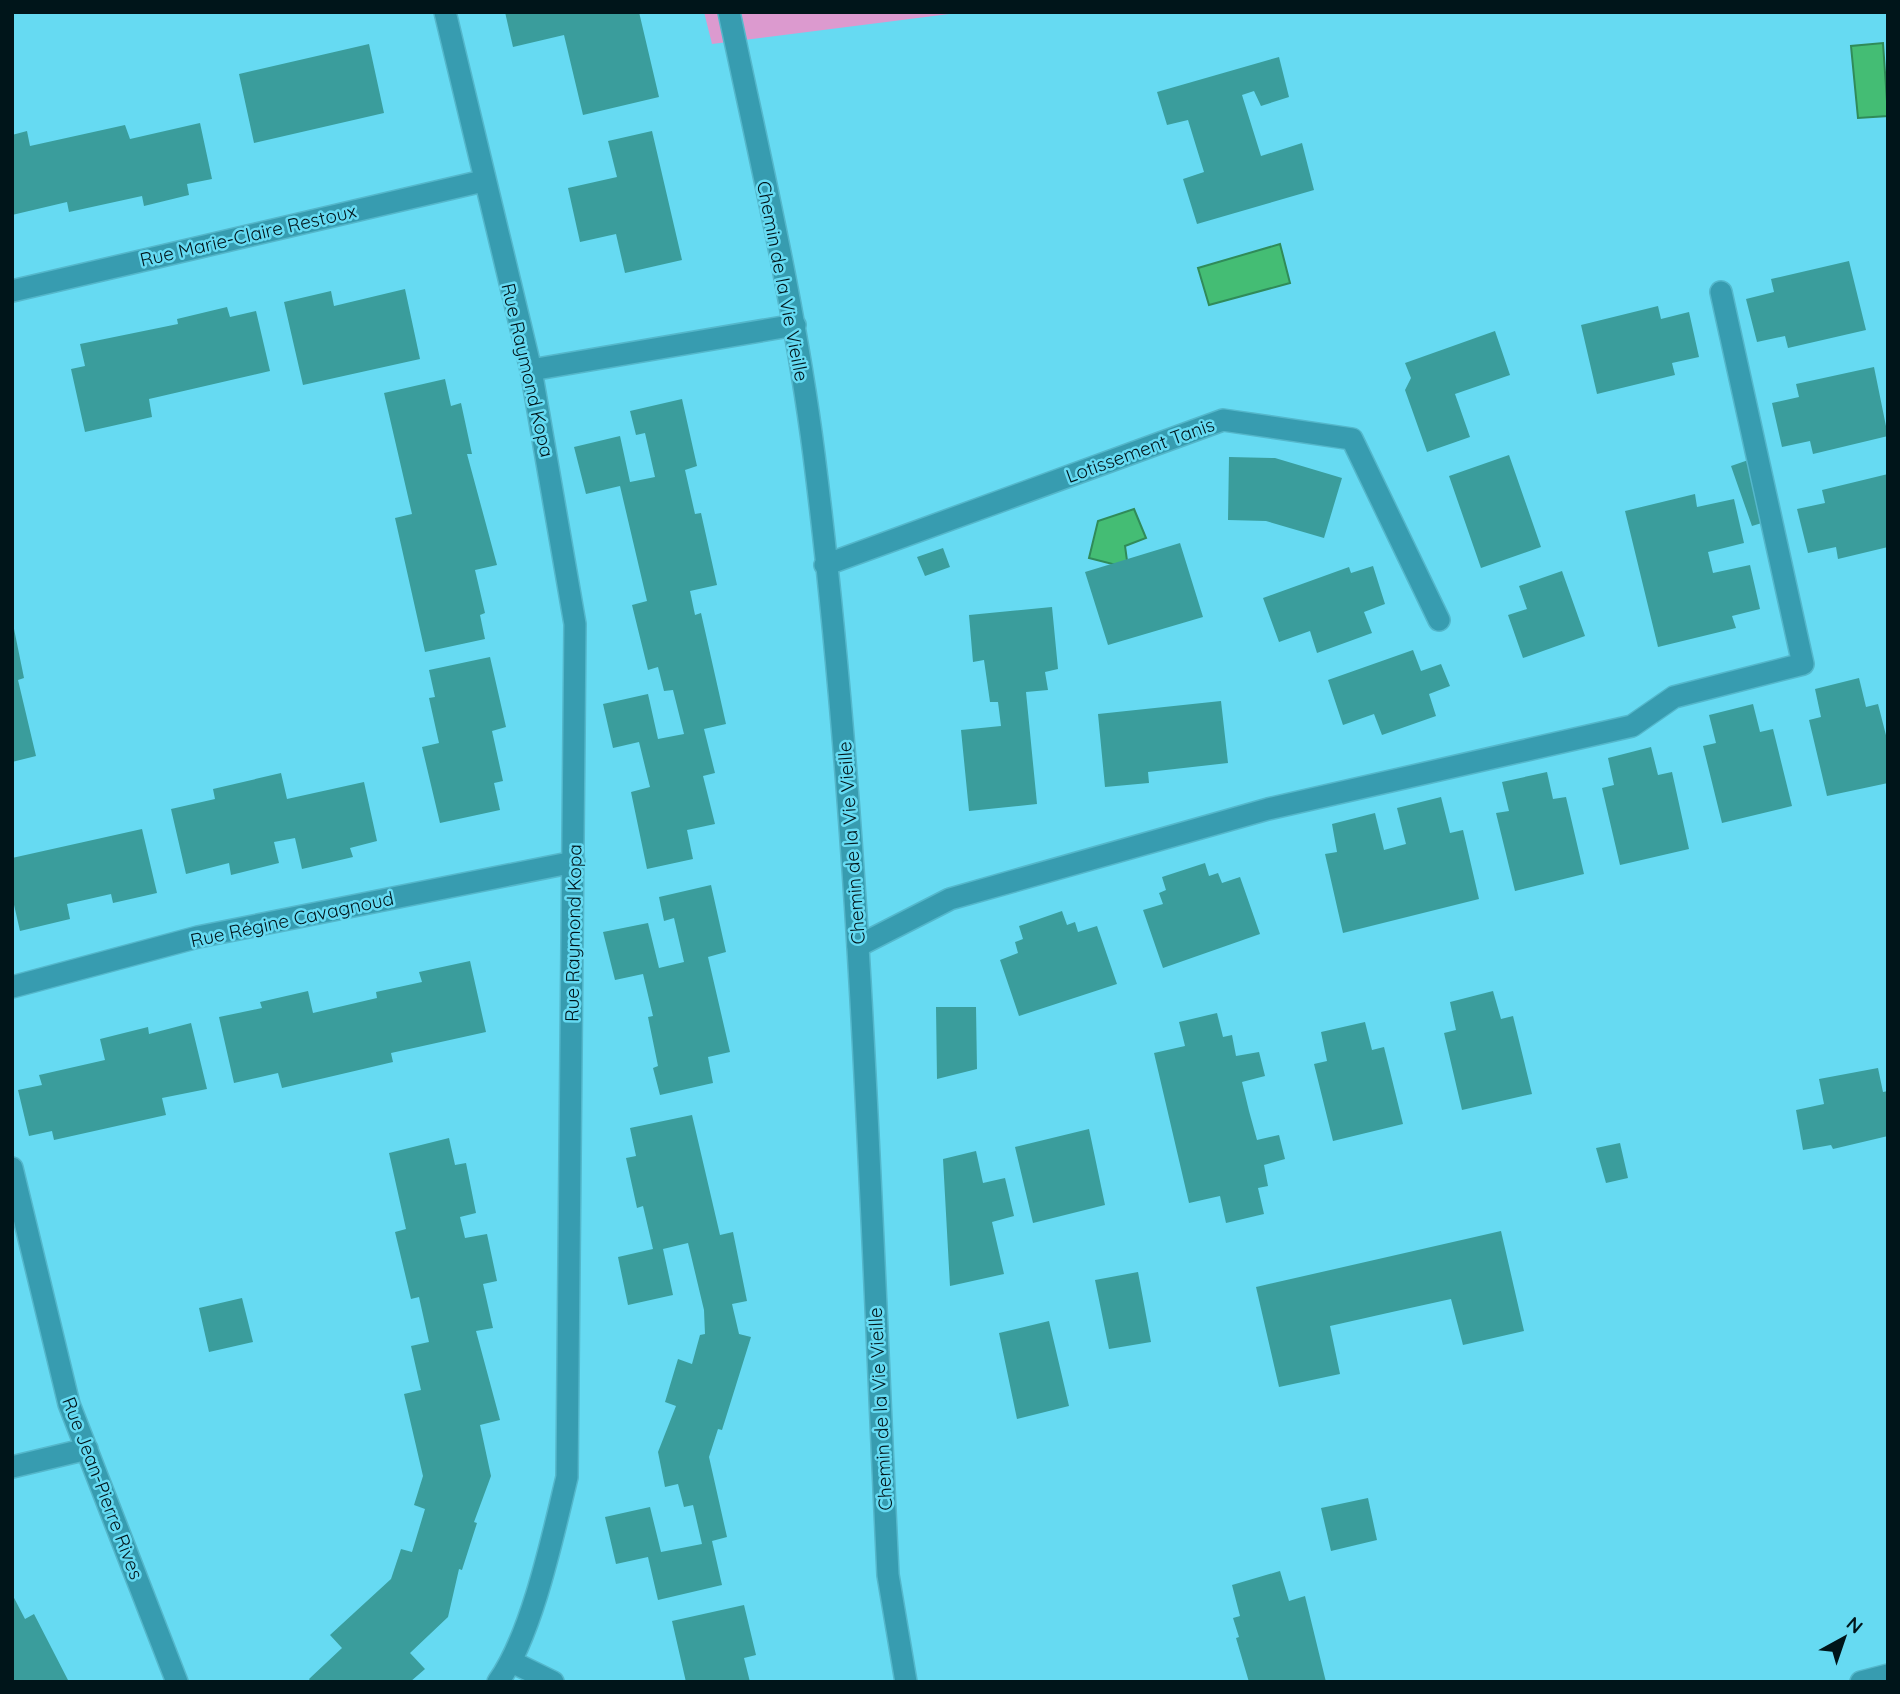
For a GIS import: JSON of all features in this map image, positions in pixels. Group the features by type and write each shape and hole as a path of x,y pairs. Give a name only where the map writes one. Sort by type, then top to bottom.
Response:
{"street":[{"name":"Rue Raymond Kopa","path":"444,12 531,370 575,624 567,1477 551,1543 512,1662 498,1682"},
{"name":"Chemin de la Vie Vieille","path":"729,12 794,325 814,455 854,842 888,1575 906,1682"},
{"name":"Rue Marie-Claire Restoux","path":"12,290 483,181"},
{"path":"858,946 950,899 1268,809 1632,726 1674,697 1803,664 1721,292"},
{"path":"531,370 794,325"},
{"name":"Lotissement Tanis","path":"825,565 1223,420 1352,439 1439,620"},
{"name":"Rue Régine Cavagnoud","path":"12,986 198,937 574,862"},
{"name":"Rue Jean-Pierre Rives","path":"12,1168 68,1404 177,1682"},
{"path":"12,1467 87,1449"},
{"path":"512,1662 553,1682"},
{"path":"1861,1682 1888,1675"}],"shaded area":[{"path":"704,12 965,12 712,44"},
{"path":"1883,43 1888,116 1858,118 1851,46"},
{"path":"1280,244 1290,283 1209,305 1198,268"},
{"path":"1134,509 1146,538 1125,546 1128,568 1089,558 1098,521"}],"building":[{"path":"505,12 639,12 659,97 583,115 564,35 513,47"},
{"path":"369,44 384,113 254,143 239,74"},
{"path":"1279,57 1289,97 1261,106 1254,91 1242,95 1261,156 1302,143 1314,190 1197,224 1183,179 1204,172 1188,120 1167,125 1157,92"},
{"path":"200,123 212,179 187,184 189,195 144,206 142,196 69,212 67,202 12,215 12,135 27,131 30,146 125,125 130,139"},
{"path":"652,131 682,260 625,273 616,234 580,242 568,188 617,177 608,141"},
{"path":"1849,261 1866,330 1788,348 1785,336 1757,342 1746,299 1774,292 1771,279"},
{"path":"405,289 420,359 303,385 284,302 331,291 334,306"},
{"path":"1658,306 1661,319 1689,312 1699,357 1672,363 1675,375 1597,394 1581,325"},
{"path":"227,307 230,317 256,311 270,371 149,399 152,417 85,432 71,369 85,366 80,344 178,324 177,319"},
{"path":"1495,331 1510,375 1455,394 1470,437 1427,452 1405,390 1411,378 1405,363"},
{"path":"1874,367 1888,436 1813,454 1810,441 1782,447 1772,403 1799,397 1796,384"},
{"path":"445,379 451,406 461,403 472,454 467,454 497,565 475,570 485,613 480,615 485,639 425,652 395,518 412,514 384,393"},
{"path":"682,399 697,466 685,470 695,514 701,513 717,585 690,591 695,615 701,613 726,724 704,729 715,773 703,776 715,824 687,830 693,859 647,869 631,792 650,787 639,742 613,748 603,704 648,694 658,739 684,734 673,690 664,691 658,667 648,670 632,605 647,601 620,486 586,494 574,447 620,436 630,482 655,477 645,433 636,435 630,411"},
{"path":"1509,455 1541,547 1481,568 1449,476"},
{"path":"1760,456 1778,518 1752,526 1731,466"},
{"path":"1229,457 1275,458 1342,478 1324,538 1266,521 1228,520"},
{"path":"1888,474 1888,547 1838,559 1836,547 1808,553 1797,509 1825,503 1822,490"},
{"path":"1695,494 1697,507 1734,499 1744,543 1708,552 1713,573 1750,565 1760,609 1732,616 1736,628 1658,647 1625,511"},
{"path":"1180,543 1203,617 1108,645 1085,572"},
{"path":"943,548 950,567 925,576 917,557"},
{"path":"1373,566 1385,604 1364,612 1372,633 1317,653 1310,631 1279,642 1263,598 1349,567 1351,573"},
{"path":"1562,571 1585,636 1523,658 1508,615 1527,609 1519,586"},
{"path":"1052,607 1058,669 1045,672 1048,690 1026,692 1037,804 969,811 961,730 1001,726 998,702 990,702 984,660 973,662 969,615"},
{"path":"12,619 24,678 18,680 36,756 12,762"},
{"path":"1413,650 1421,671 1441,664 1450,686 1429,694 1436,716 1382,735 1374,714 1343,725 1328,680"},
{"path":"490,657 506,727 492,731 503,781 494,783 500,810 440,823 422,747 439,743 429,698 435,697 429,670"},
{"path":"1859,678 1866,707 1878,704 1888,743 1888,783 1827,796 1809,720 1821,717 1815,689"},
{"path":"1221,701 1228,763 1148,772 1149,783 1105,787 1098,714"},
{"path":"1753,704 1760,732 1773,729 1792,806 1722,823 1703,746 1716,743 1709,715"},
{"path":"1651,747 1658,775 1672,772 1689,849 1620,865 1602,788 1614,785 1608,758"},
{"path":"1547,772 1553,799 1566,797 1584,874 1515,891 1496,813 1509,811 1502,782"},
{"path":"281,773 287,799 364,782 377,841 350,848 353,857 302,869 295,838 274,842 279,863 231,875 229,863 186,874 171,809 215,799 213,789"},
{"path":"1441,797 1450,833 1463,830 1479,899 1343,933 1325,854 1337,852 1332,824 1375,813 1384,850 1406,844 1397,808"},
{"path":"142,829 157,893 113,903 111,894 67,904 70,919 20,931 12,896 12,858"},
{"path":"1205,863 1209,876 1218,873 1222,883 1240,877 1260,934 1163,968 1143,910 1163,904 1159,893 1166,890 1162,877"},
{"path":"711,885 726,952 708,957 730,1052 708,1057 713,1083 660,1095 653,1068 658,1066 648,1017 653,1016 643,974 615,980 603,932 648,923 659,968 684,962 674,918 664,921 659,897"},
{"path":"1062,911 1067,925 1075,922 1078,932 1097,926 1117,984 1019,1016 1000,960 1018,953 1015,942 1023,939 1019,926"},
{"path":"470,961 486,1032 391,1053 393,1062 282,1088 278,1073 234,1083 219,1017 262,1008 260,1002 308,991 313,1013 377,998 376,992 422,982 419,972"},
{"path":"1493,991 1501,1019 1513,1016 1532,1094 1462,1110 1444,1033 1456,1030 1450,1002"},
{"path":"936,1007 976,1007 977,1069 937,1079"},
{"path":"1217,1013 1223,1037 1232,1035 1236,1056 1259,1052 1265,1076 1242,1082 1249,1111 1257,1140 1279,1135 1285,1159 1264,1165 1268,1186 1258,1188 1264,1214 1226,1223 1220,1196 1189,1203 1154,1053 1185,1046 1179,1022"},
{"path":"1365,1022 1372,1050 1384,1047 1403,1124 1333,1141 1314,1064 1327,1061 1321,1032"},
{"path":"191,1023 207,1089 162,1098 166,1115 54,1140 52,1131 29,1136 18,1090 42,1085 39,1075 105,1060 100,1039 148,1027 149,1034"},
{"path":"1878,1068 1883,1092 1888,1091 1888,1136 1833,1149 1831,1145 1803,1150 1796,1110 1824,1104 1819,1079"},
{"path":"692,1115 720,1235 733,1232 747,1301 732,1304 739,1334 751,1337 722,1430 718,1429 709,1457 727,1537 712,1541 722,1585 658,1600 648,1557 616,1564 605,1517 650,1507 661,1552 702,1544 693,1505 684,1507 678,1484 665,1487 658,1452 676,1406 665,1402 678,1359 692,1364 700,1335 705,1334 704,1310 688,1243 663,1249 673,1295 628,1305 618,1257 653,1249 643,1206 637,1208 626,1158 636,1156 630,1128"},
{"path":"1089,1129 1105,1205 1033,1223 1015,1147"},
{"path":"449,1138 455,1165 466,1163 476,1213 460,1217 465,1238 487,1234 497,1281 483,1284 493,1328 476,1331 500,1420 480,1425 491,1476 474,1522 477,1523 462,1570 459,1569 448,1617 410,1653 425,1669 410,1682 311,1682 309,1679 342,1648 330,1635 391,1579 401,1549 412,1552 425,1509 414,1505 423,1476 404,1394 421,1390 411,1346 429,1342 419,1297 411,1299 395,1232 406,1229 389,1153"},
{"path":"1620,1143 1628,1178 1606,1183 1596,1148"},
{"path":"976,1151 983,1183 1005,1178 1014,1216 992,1222 1004,1274 950,1286 943,1159"},
{"path":"1501,1231 1524,1331 1463,1345 1451,1299 1330,1326 1340,1374 1279,1387 1256,1287"},
{"path":"1138,1272 1151,1342 1109,1349 1095,1280"},
{"path":"242,1298 253,1342 209,1352 199,1308"},
{"path":"1049,1321 1069,1406 1017,1419 999,1333"},
{"path":"1368,1498 1377,1540 1331,1551 1321,1508"},
{"path":"1280,1571 1289,1601 1305,1596 1326,1682 1249,1682 1236,1638 1239,1637 1233,1618 1240,1616 1232,1585"},
{"path":"12,1594 25,1619 34,1614 69,1682 12,1682"},
{"path":"744,1605 756,1655 744,1658 750,1682 686,1682 672,1621"}]}
